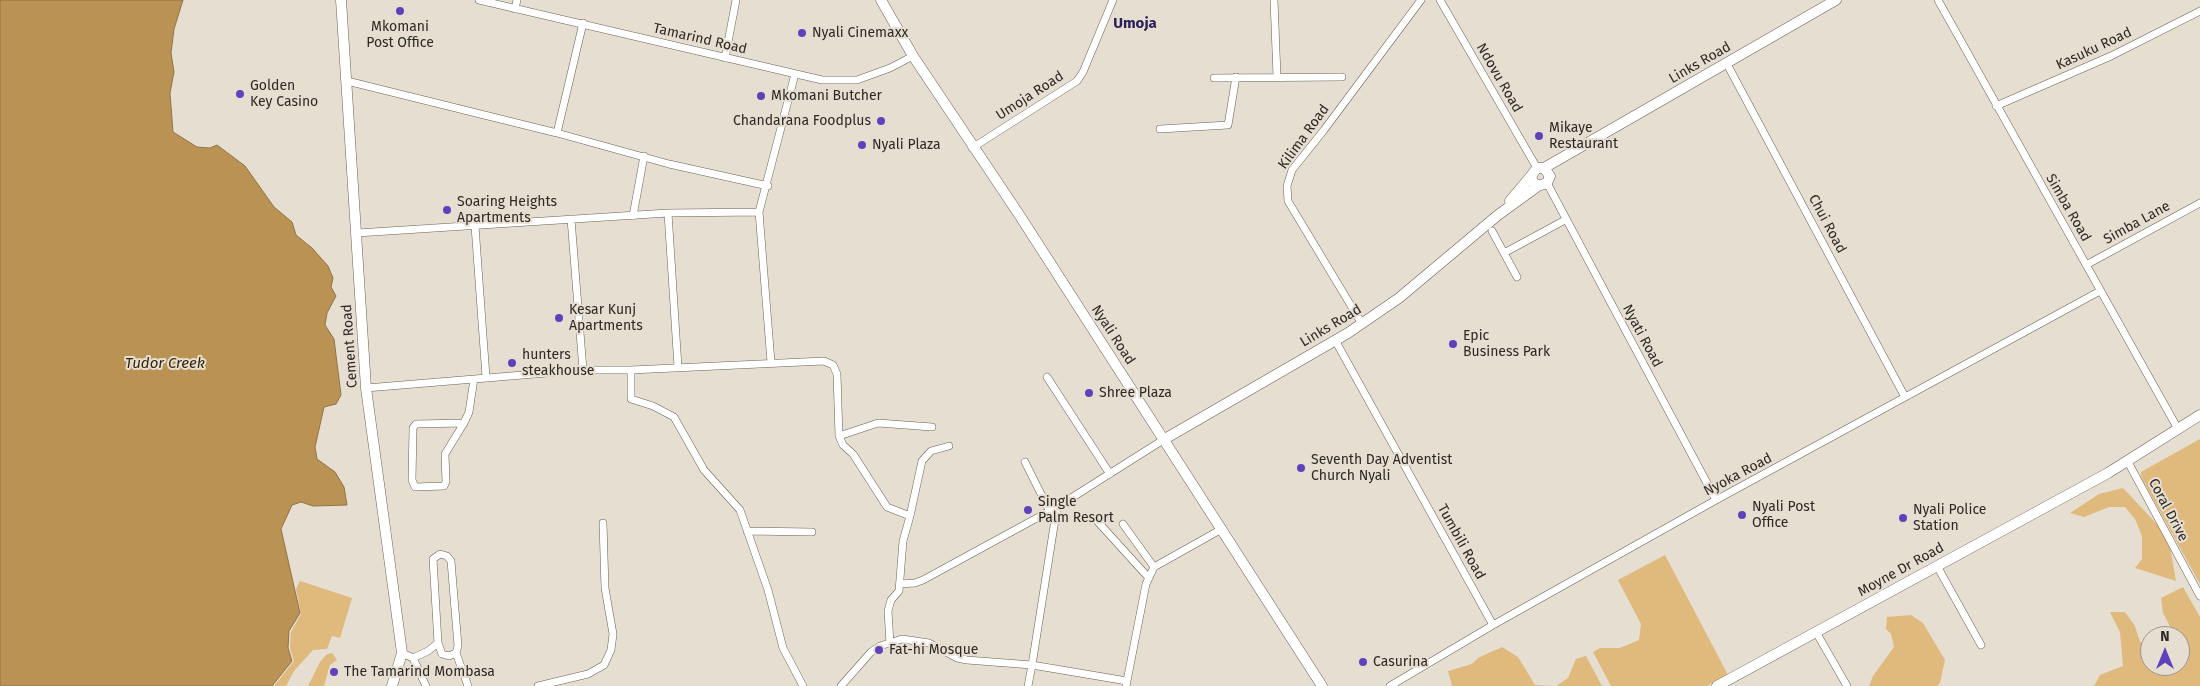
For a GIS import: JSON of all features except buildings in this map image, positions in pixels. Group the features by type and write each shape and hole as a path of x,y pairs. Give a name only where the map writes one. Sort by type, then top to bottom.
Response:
{"main road":[{"name":"Cement Road","path":"341,0 366,388 402,653 392,686"},
{"name":"Nyali Road","path":"882,0 913,56 972,148 1020,216 1322,686"},
{"name":"Links Road","path":"1163,440 1362,324 1399,298 1498,215 1541,176 1578,149 1836,0"},
{"name":"Moyne Dr Road","path":"1717,686 2128,462 2200,415"}],"street":[{"name":"Tamarind Road","path":"479,0 822,80 857,80 890,68 913,56"},
{"path":"515,9 517,0"},
{"path":"724,58 736,0"},
{"name":"Umoja Road","path":"972,148 1077,80 1083,72 1113,0"},
{"path":"1274,0 1276,76"},
{"name":"Kilima Road","path":"1362,324 1288,201 1286,186 1292,170 1421,0"},
{"name":"Ndovu Road","path":"1440,0 1541,176"},
{"name":"Simba Road","path":"1938,0 2178,429"},
{"name":"Kasuku Road","path":"1996,106 2112,56 2200,11"},
{"path":"557,132 583,23"},
{"name":"Chui Road","path":"1727,64 1905,397"},
{"path":"771,362 759,212 768,186 794,74"},
{"path":"1214,78 1276,76 1342,77"},
{"path":"1160,129 1228,125 1236,77"},
{"path":"347,81 768,186"},
{"path":"633,216 644,156"},
{"name":"Nyati Road","path":"1541,176 1716,500"},
{"name":"Simba Lane","path":"2086,265 2200,203"},
{"path":"357,233 668,213 759,212"},
{"path":"668,213 678,368"},
{"path":"571,220 583,370"},
{"path":"1504,252 1565,220"},
{"path":"475,226 486,378"},
{"path":"1492,231 1518,277"},
{"name":"Nyoka Road","path":"1390,686 1493,625 1716,500 2100,291"},
{"name":"Tumbili Road","path":"1336,340 1493,625"},
{"path":"366,388 583,370 631,370 824,361 833,365 837,374 839,436 843,445 853,454 887,507 910,516"},
{"path":"631,370 631,399 653,406 674,417 704,470 740,510 768,590 784,648 803,686"},
{"path":"1047,377 1110,474"},
{"path":"464,423 416,424 413,428 412,472 415,487 444,486 447,479 445,454 464,423 469,412 474,379"},
{"path":"839,436 878,423 932,427"},
{"path":"900,584 915,584 1050,512 1163,440"},
{"path":"890,644 888,611 891,600 899,591 903,541 922,460 931,451 949,446"},
{"path":"1025,462 1050,512"},
{"name":"Coral Drive","path":"2128,462 2200,596"},
{"path":"1028,686 1057,507"},
{"path":"1098,522 1148,577"},
{"path":"538,686 588,674 604,664 611,650 612,634 605,588 603,523"},
{"path":"1123,524 1154,567"},
{"path":"841,686 871,652 902,640 929,643 962,659 1032,665 1126,683 1148,577 1154,567 1220,530"},
{"path":"748,532 812,532"},
{"path":"456,653 449,656 442,654 438,643 433,559 440,554 447,556 451,561 458,646 456,653 468,686"},
{"path":"1937,566 1981,645"},
{"path":"1816,632 1847,686"},
{"path":"413,658 428,651 438,643"},
{"path":"402,653 413,658 426,686"}],"shaded area":[{"path":"2200,439 2200,584 2141,477 2141,472"},
{"path":"2123,488 2168,536 2176,581 2135,568 2142,559 2142,536 2135,519 2125,507 2109,507 2084,517 2070,513 2099,494"},
{"path":"1665,555 1728,675 1707,686 1611,686 1593,652 1600,648 1620,648 1639,640 1641,624 1618,580"},
{"path":"300,581 352,598 340,638 332,636 327,649 313,650 294,671 286,686 274,686 294,661 290,648 291,632 301,614 296,589"},
{"path":"2183,587 2200,617 2200,686 2094,686 2100,675 2123,666 2120,632 2110,612 2125,612 2135,626 2140,642 2140,676 2190,676 2190,626 2170,626 2163,613 2161,598"},
{"path":"1911,615 1923,623 1945,660 1940,683 1937,686 1869,686 1873,676 1894,647 1891,634 1886,629 1887,617"},
{"path":"1502,647 1518,657 1535,685 1555,686 1452,686 1448,671 1472,664 1478,658"},
{"path":"332,653 337,660 330,665 324,686 308,686 320,662 327,654"},
{"path":"1586,656 1602,686 1556,686 1568,678 1576,659"}],"water":[{"name":"Tudor Creek","path":"0,0 183,0 174,29 171,53 174,72 170,93 173,132 197,147 210,148 217,145 245,166 274,207 292,222 296,235 312,248 328,266 333,278 331,287 336,296 327,313 325,325 334,339 341,395 336,404 324,407 315,447 317,459 335,472 344,487 347,505 313,506 301,502 292,505 281,529 300,613 289,631 288,648 292,661 272,686 0,686"}],"place":[{"name":"Mkomani Post Office","path":"400,11"},
{"name":"Nyali Cinemaxx","path":"802,33"},
{"name":"Golden Key Casino","path":"240,94"},
{"name":"Mkomani Butcher","path":"761,96"},
{"name":"Chandarana Foodplus","path":"881,121"},
{"name":"Mikaye Restaurant","path":"1539,136"},
{"name":"Nyali Plaza","path":"862,145"},
{"name":"Soaring Heights Apartments","path":"447,210"},
{"name":"Kesar Kunj Apartments","path":"559,318"},
{"name":"Epic Business Park","path":"1453,344"},
{"name":"hunters steakhouse","path":"512,363"},
{"name":"Shree Plaza","path":"1089,393"},
{"name":"Seventh Day Adventist Church Nyali","path":"1301,468"},
{"name":"Single Palm Resort","path":"1028,510"},
{"name":"Nyali Post Office","path":"1742,515"},
{"name":"Nyali Police Station","path":"1903,518"},
{"name":"Fat-hi Mosque","path":"879,650"},
{"name":"Casurina","path":"1363,662"},
{"name":"The Tamarind Mombasa","path":"334,672"}],"district":[{"name":"Umoja","path":"1135,24"}]}
